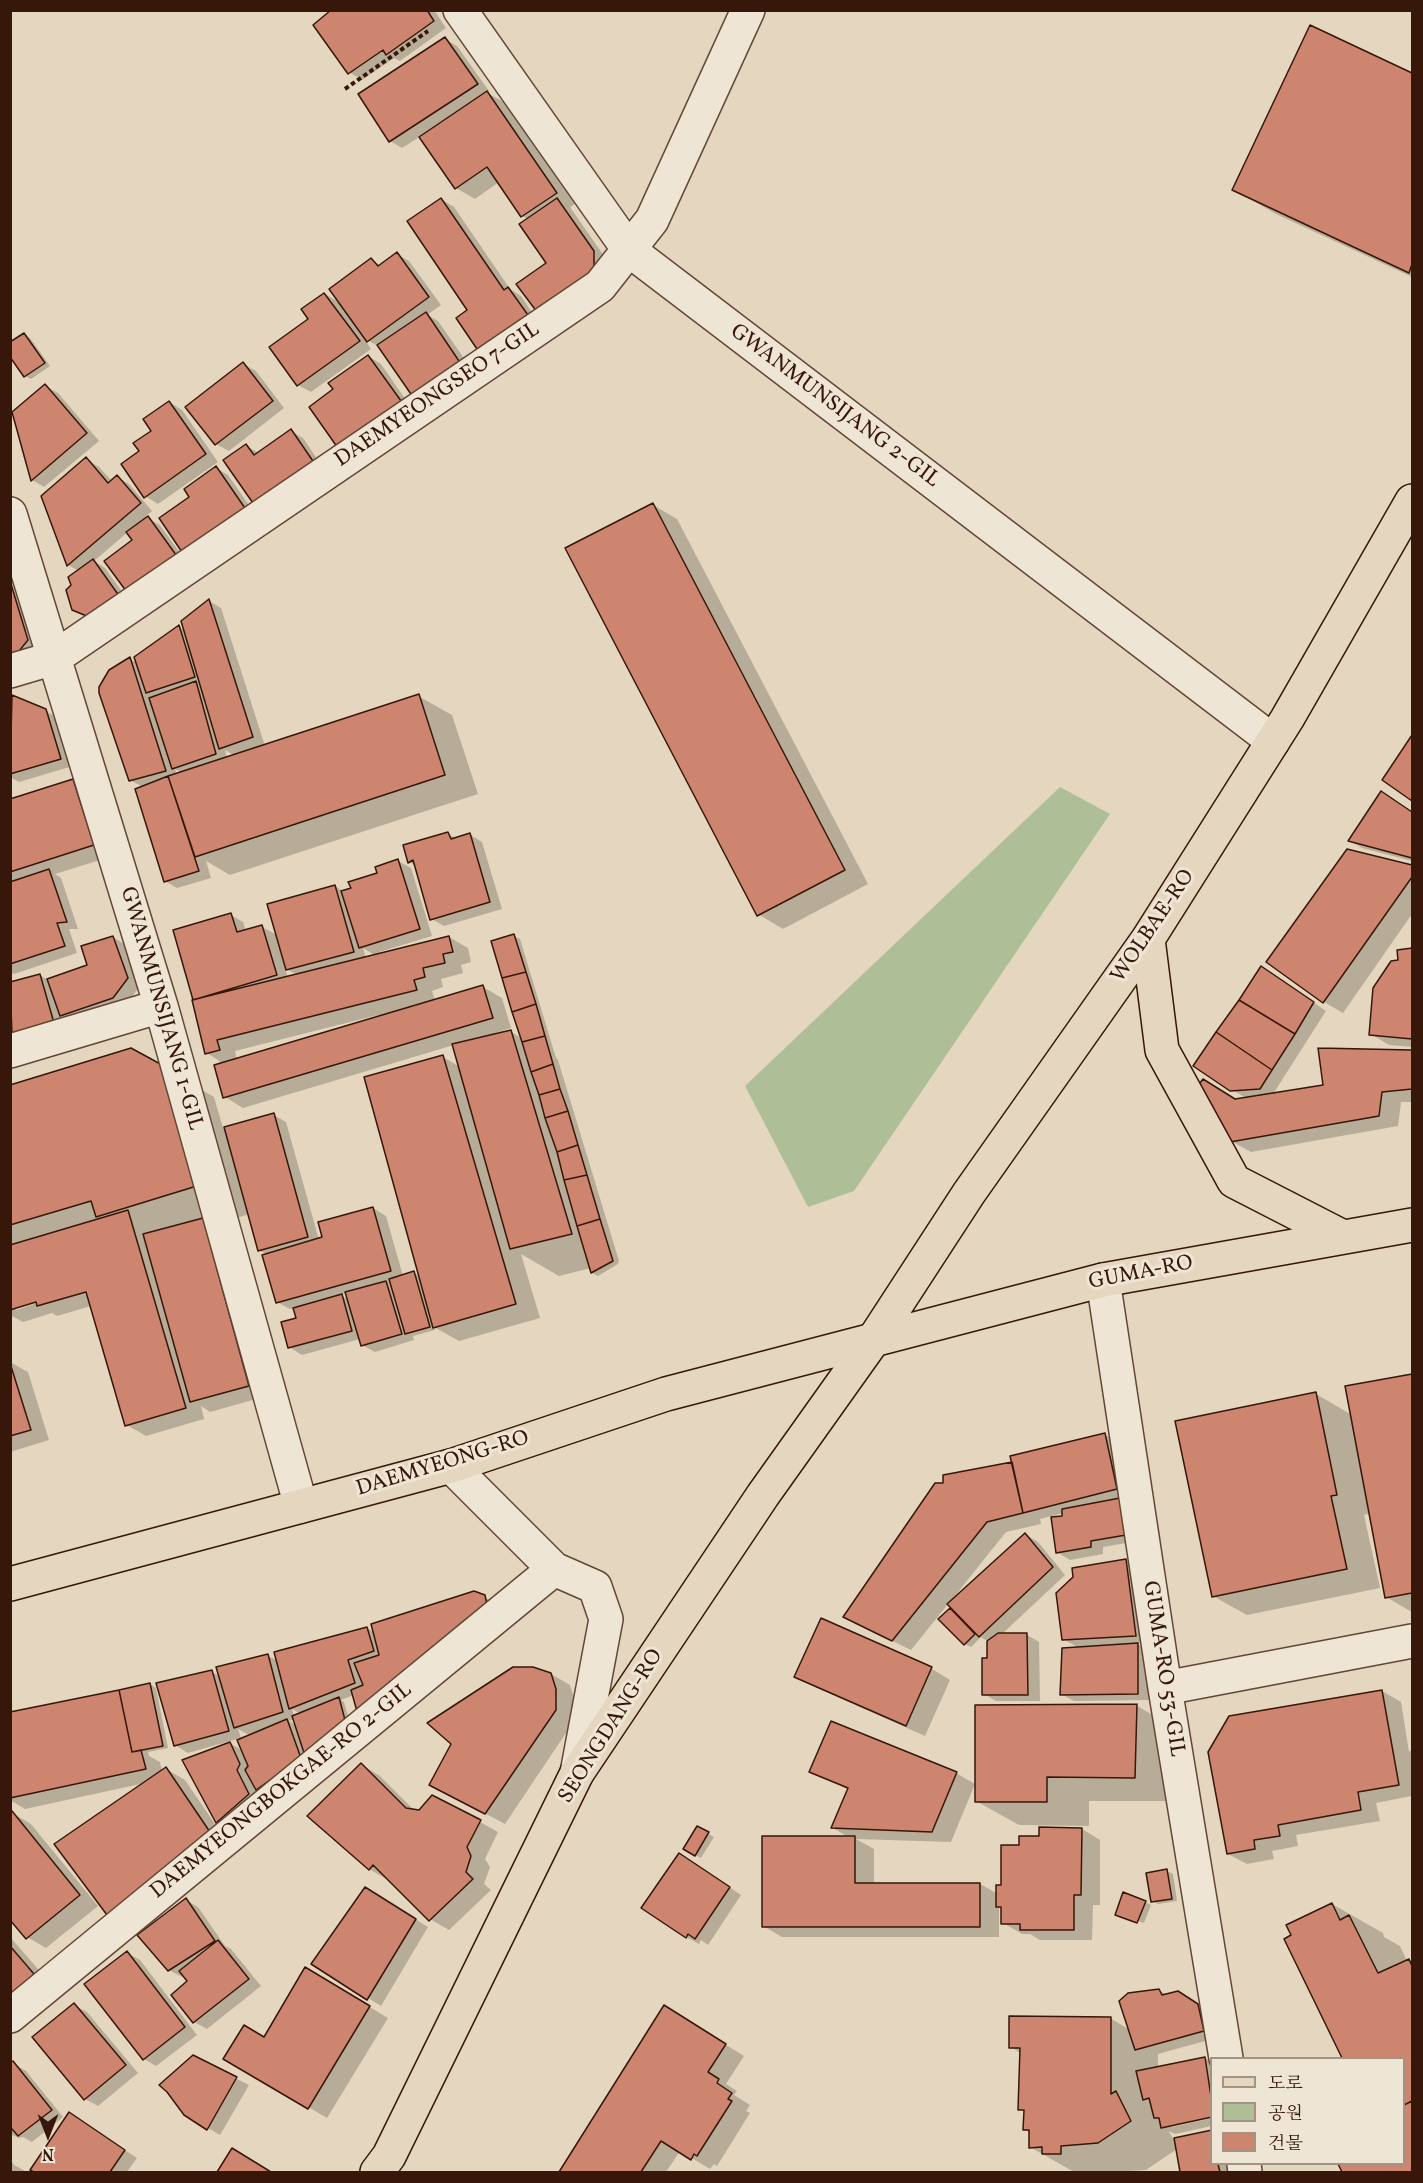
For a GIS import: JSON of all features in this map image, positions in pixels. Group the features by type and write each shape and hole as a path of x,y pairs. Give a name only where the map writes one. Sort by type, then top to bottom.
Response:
{"main road":[{"name":"WOLBAE-RO","path":"874,1339 969,1193 1148,939 1273,741 1413,501"},
{"path":"1148,939 1162,1050 1234,1181 1343,1238"},
{"name":"GUMA-RO","path":"874,1339 1103,1280 1413,1226"},
{"name":"DAEMYEONG-RO","path":"10,1584 451,1466 666,1394 874,1339"},
{"name":"SEONGDANG-RO","path":"377,2172 389,2156 577,1773 763,1495 874,1339"}],"street":[{"name":"GWANMUNSIJANG 2-GIL","path":"460,10 629,250 1273,741"},
{"name":"DAEMYEONGSEO 7-GIL","path":"10,671 54,658 600,286 652,220 748,10"},
{"name":"GWANMUNSIJANG 1-GIL","path":"10,514 161,1006 301,1506"},
{"path":"10,1051 161,1006"},
{"name":"GUMA-RO 53-GIL","path":"1103,1280 1165,1688 1226,2057"},
{"path":"451,1466 554,1569 595,1587 606,1619 577,1773"},
{"name":"DAEMYEONGBOKGAE-RO 2-GIL","path":"10,2016 554,1569"},
{"path":"1165,1688 1413,1641"}],"path":[{"path":"345,89 428,30"}],"green space":[{"path":"1060,787 1110,814 854,1191 808,1207 745,1086"}],"building":[{"path":"331,10 427,10 434,21 386,55 383,50 348,74 313,25"},
{"path":"1310,25 1412,73 1412,264 1409,273 1232,190"},
{"path":"445,37 478,84 389,142 358,94"},
{"path":"487,91 557,193 521,217 487,167 455,189 419,137"},
{"path":"441,198 504,290 508,287 528,315 477,349 456,318 467,310 407,221"},
{"path":"557,198 594,251 594,273 537,312 516,284 546,263 519,224"},
{"path":"397,252 429,297 367,342 329,289 371,258 378,266"},
{"path":"324,293 360,341 297,386 269,347 308,319 301,309"},
{"path":"426,312 461,364 413,397 377,345"},
{"path":"24,333 45,363 24,377 10,357 10,342"},
{"path":"368,355 404,405 340,451 309,407 333,389 328,383"},
{"path":"243,362 273,401 215,445 185,407"},
{"path":"45,384 87,433 31,481 12,412"},
{"path":"169,401 206,454 144,498 121,464 139,451 133,443 151,431 143,419"},
{"path":"291,429 315,464 255,506 223,460 246,444 254,455"},
{"path":"86,457 108,483 117,475 141,503 67,566 41,496"},
{"path":"216,466 249,514 186,558 159,518 189,497 184,489"},
{"path":"653,503 845,870 757,916 565,548"},
{"path":"148,516 179,559 129,595 104,561 132,540 126,532"},
{"path":"93,559 122,600 94,619 72,610 66,590 71,585 68,577"},
{"path":"10,581 28,640 15,656 10,657"},
{"path":"209,599 253,737 219,749 181,621"},
{"path":"179,625 195,677 146,693 134,657"},
{"path":"130,657 166,771 129,781 99,693 99,687 109,670"},
{"path":"196,681 216,754 172,769 149,698"},
{"path":"419,694 445,775 195,857 168,776"},
{"path":"12,695 46,709 61,759 10,774"},
{"path":"1412,735 1412,801 1382,780"},
{"path":"168,776 199,871 164,882 135,789"},
{"path":"73,779 94,845 10,872 10,799"},
{"path":"1381,791 1412,812 1412,858 1348,841"},
{"path":"448,832 451,839 470,833 490,902 430,920 413,860 408,863 403,845"},
{"path":"1347,849 1412,865 1412,877 1323,1003 1266,962"},
{"path":"398,859 420,929 359,948 341,891 351,888 348,882 377,873 375,867"},
{"path":"49,869 67,922 57,923 65,946 10,964 10,882"},
{"path":"335,885 354,952 286,970 267,904"},
{"path":"231,913 237,932 262,925 277,975 193,1000 173,930"},
{"path":"514,934 526,972 502,978 491,941"},
{"path":"113,936 128,978 113,998 60,1016 47,979 87,965 81,946"},
{"path":"449,936 453,952 443,954 445,963 423,968 425,977 414,980 417,990 217,1040 220,1050 205,1054 192,1000"},
{"path":"1412,948 1412,1039 1369,1035 1373,988 1391,961 1398,960 1397,950"},
{"path":"1261,966 1314,1002 1295,1034 1239,1000"},
{"path":"526,972 536,1004 512,1012 502,978"},
{"path":"40,974 54,1023 12,1035 10,982"},
{"path":"483,985 493,1018 223,1098 214,1065"},
{"path":"1239,1000 1295,1034 1272,1070 1216,1032"},
{"path":"536,1004 545,1036 522,1042 512,1012"},
{"path":"511,1030 572,1234 510,1249 452,1044"},
{"path":"1216,1032 1272,1070 1260,1089 1230,1091 1193,1066"},
{"path":"545,1036 553,1064 531,1072 522,1042"},
{"path":"131,1048 164,1066 200,1185 96,1217 91,1201 10,1225 10,1085"},
{"path":"1318,1048 1412,1050 1412,1089 1382,1092 1379,1116 1230,1142 1197,1087 1203,1079 1235,1099 1323,1085"},
{"path":"443,1055 516,1304 433,1328 364,1077"},
{"path":"553,1064 560,1089 539,1095 531,1072"},
{"path":"560,1089 568,1111 545,1118 539,1095"},
{"path":"568,1111 578,1145 557,1152 545,1118"},
{"path":"274,1113 308,1237 258,1251 224,1127"},
{"path":"578,1145 587,1175 564,1180 557,1152"},
{"path":"587,1175 600,1219 577,1226 564,1180"},
{"path":"373,1207 391,1271 276,1303 262,1255 322,1237 318,1222"},
{"path":"128,1210 186,1408 125,1426 86,1292 37,1306 36,1302 10,1310 10,1245"},
{"path":"203,1218 249,1386 190,1402 143,1234"},
{"path":"600,1219 613,1261 591,1273 577,1226"},
{"path":"414,1271 430,1327 405,1334 389,1279"},
{"path":"386,1281 402,1334 361,1346 345,1292"},
{"path":"342,1294 352,1331 288,1348 281,1322 296,1318 293,1308"},
{"path":"10,1363 31,1430 10,1436"},
{"path":"1412,1374 1412,1593 1385,1598 1345,1386"},
{"path":"1316,1392 1337,1495 1331,1496 1347,1569 1212,1597 1175,1421"},
{"path":"1105,1433 1117,1489 1023,1513 1010,1456"},
{"path":"1012,1462 1023,1513 987,1522 892,1641 843,1617 935,1483 943,1483 943,1475"},
{"path":"1120,1498 1126,1535 1091,1541 1091,1547 1056,1553 1051,1517 1062,1516 1062,1509"},
{"path":"1025,1533 1053,1567 979,1637 947,1604"},
{"path":"1126,1559 1136,1636 1062,1640 1056,1593 1073,1577 1072,1568"},
{"path":"474,1591 485,1595 487,1605 358,1715 351,1690 363,1685 354,1663 379,1655 371,1624"},
{"path":"950,1608 975,1634 964,1645 938,1619"},
{"path":"821,1618 932,1667 906,1726 794,1677"},
{"path":"367,1627 374,1651 348,1660 355,1683 289,1709 274,1652"},
{"path":"998,1633 1027,1633 1028,1695 982,1695 982,1658 987,1658 987,1641"},
{"path":"1138,1643 1138,1694 1060,1695 1062,1648"},
{"path":"268,1654 283,1712 234,1728 216,1667"},
{"path":"513,1667 533,1667 551,1673 556,1689 556,1710 485,1814 429,1785 451,1744 427,1723"},
{"path":"212,1670 229,1731 174,1746 156,1683"},
{"path":"150,1683 163,1746 132,1752 119,1690"},
{"path":"119,1690 132,1752 141,1750 146,1769 10,1798 10,1712"},
{"path":"1382,1690 1399,1785 1358,1792 1361,1810 1278,1825 1280,1836 1254,1840 1255,1849 1227,1854 1208,1752 1229,1716"},
{"path":"339,1697 346,1724 305,1756 292,1716"},
{"path":"1137,1704 1135,1778 1047,1777 1047,1802 975,1802 975,1705"},
{"path":"287,1719 301,1758 256,1790 245,1770 248,1766 237,1740"},
{"path":"831,1721 957,1772 932,1832 831,1828 848,1788 809,1772"},
{"path":"230,1742 240,1764 237,1770 249,1794 216,1823 182,1760"},
{"path":"361,1763 406,1808 419,1810 432,1795 481,1820 467,1847 471,1856 466,1872 473,1879 429,1921 373,1865 369,1870 307,1816"},
{"path":"166,1767 212,1835 107,1915 54,1844"},
{"path":"12,1811 80,1895 26,1939 10,1920 10,1813"},
{"path":"697,1826 709,1832 695,1856 683,1849"},
{"path":"1039,1827 1082,1828 1081,1895 1074,1895 1074,1930 1020,1930 1020,1924 1001,1924 1001,1907 996,1907 996,1885 1001,1885 1001,1845 1019,1845 1019,1836 1039,1836"},
{"path":"762,1836 855,1836 855,1883 980,1883 980,1927 762,1927"},
{"path":"679,1853 730,1887 695,1939 688,1934 686,1938 641,1908"},
{"path":"1167,1869 1172,1899 1151,1902 1146,1873"},
{"path":"365,1887 416,1919 367,2000 311,1964"},
{"path":"1123,1892 1146,1901 1137,1923 1115,1915"},
{"path":"186,1898 215,1941 168,1971 137,1935"},
{"path":"1332,1903 1340,1920 1349,1915 1378,1973 1409,1959 1412,1966 1412,2101 1405,2104 1405,2057 1342,2057 1284,1939 1291,1935 1286,1925"},
{"path":"218,1940 249,1979 193,2023 171,1995 187,1981 179,1971"},
{"path":"10,1946 34,1974 10,1994"},
{"path":"127,1951 185,2027 143,2060 84,1984"},
{"path":"305,1967 370,2006 308,2109 223,2059 244,2025 264,2037"},
{"path":"1159,1989 1162,1995 1178,1991 1198,2004 1204,2031 1135,2050 1119,2001 1128,1993"},
{"path":"74,2003 126,2065 84,2100 32,2037"},
{"path":"664,2005 726,2044 708,2072 719,2079 717,2083 732,2093 728,2099 732,2101 697,2156 694,2154 691,2160 661,2141 641,2172 559,2172"},
{"path":"1009,2016 1111,2017 1111,2094 1116,2091 1131,2121 1098,2143 1061,2146 1061,2154 1042,2154 1042,2147 1029,2148 1029,2130 1023,2130 1024,2110 1018,2110 1020,2048 1009,2048"},
{"path":"193,2055 237,2077 207,2130 184,2115 159,2085"},
{"path":"1205,2057 1210,2090 1210,2117 1161,2128 1159,2118 1154,2118 1149,2098 1143,2100 1136,2071"},
{"path":"13,2061 52,2110 18,2136 12,2129 10,2130 10,2063"},
{"path":"1412,2101 1412,2172 1342,2172 1338,2165 1405,2165 1405,2104"},
{"path":"69,2112 125,2150 110,2172 34,2172 30,2170"},
{"path":"1210,2130 1210,2165 1218,2165 1220,2172 1180,2172 1174,2138"},
{"path":"232,2148 271,2172 217,2172"}]}
